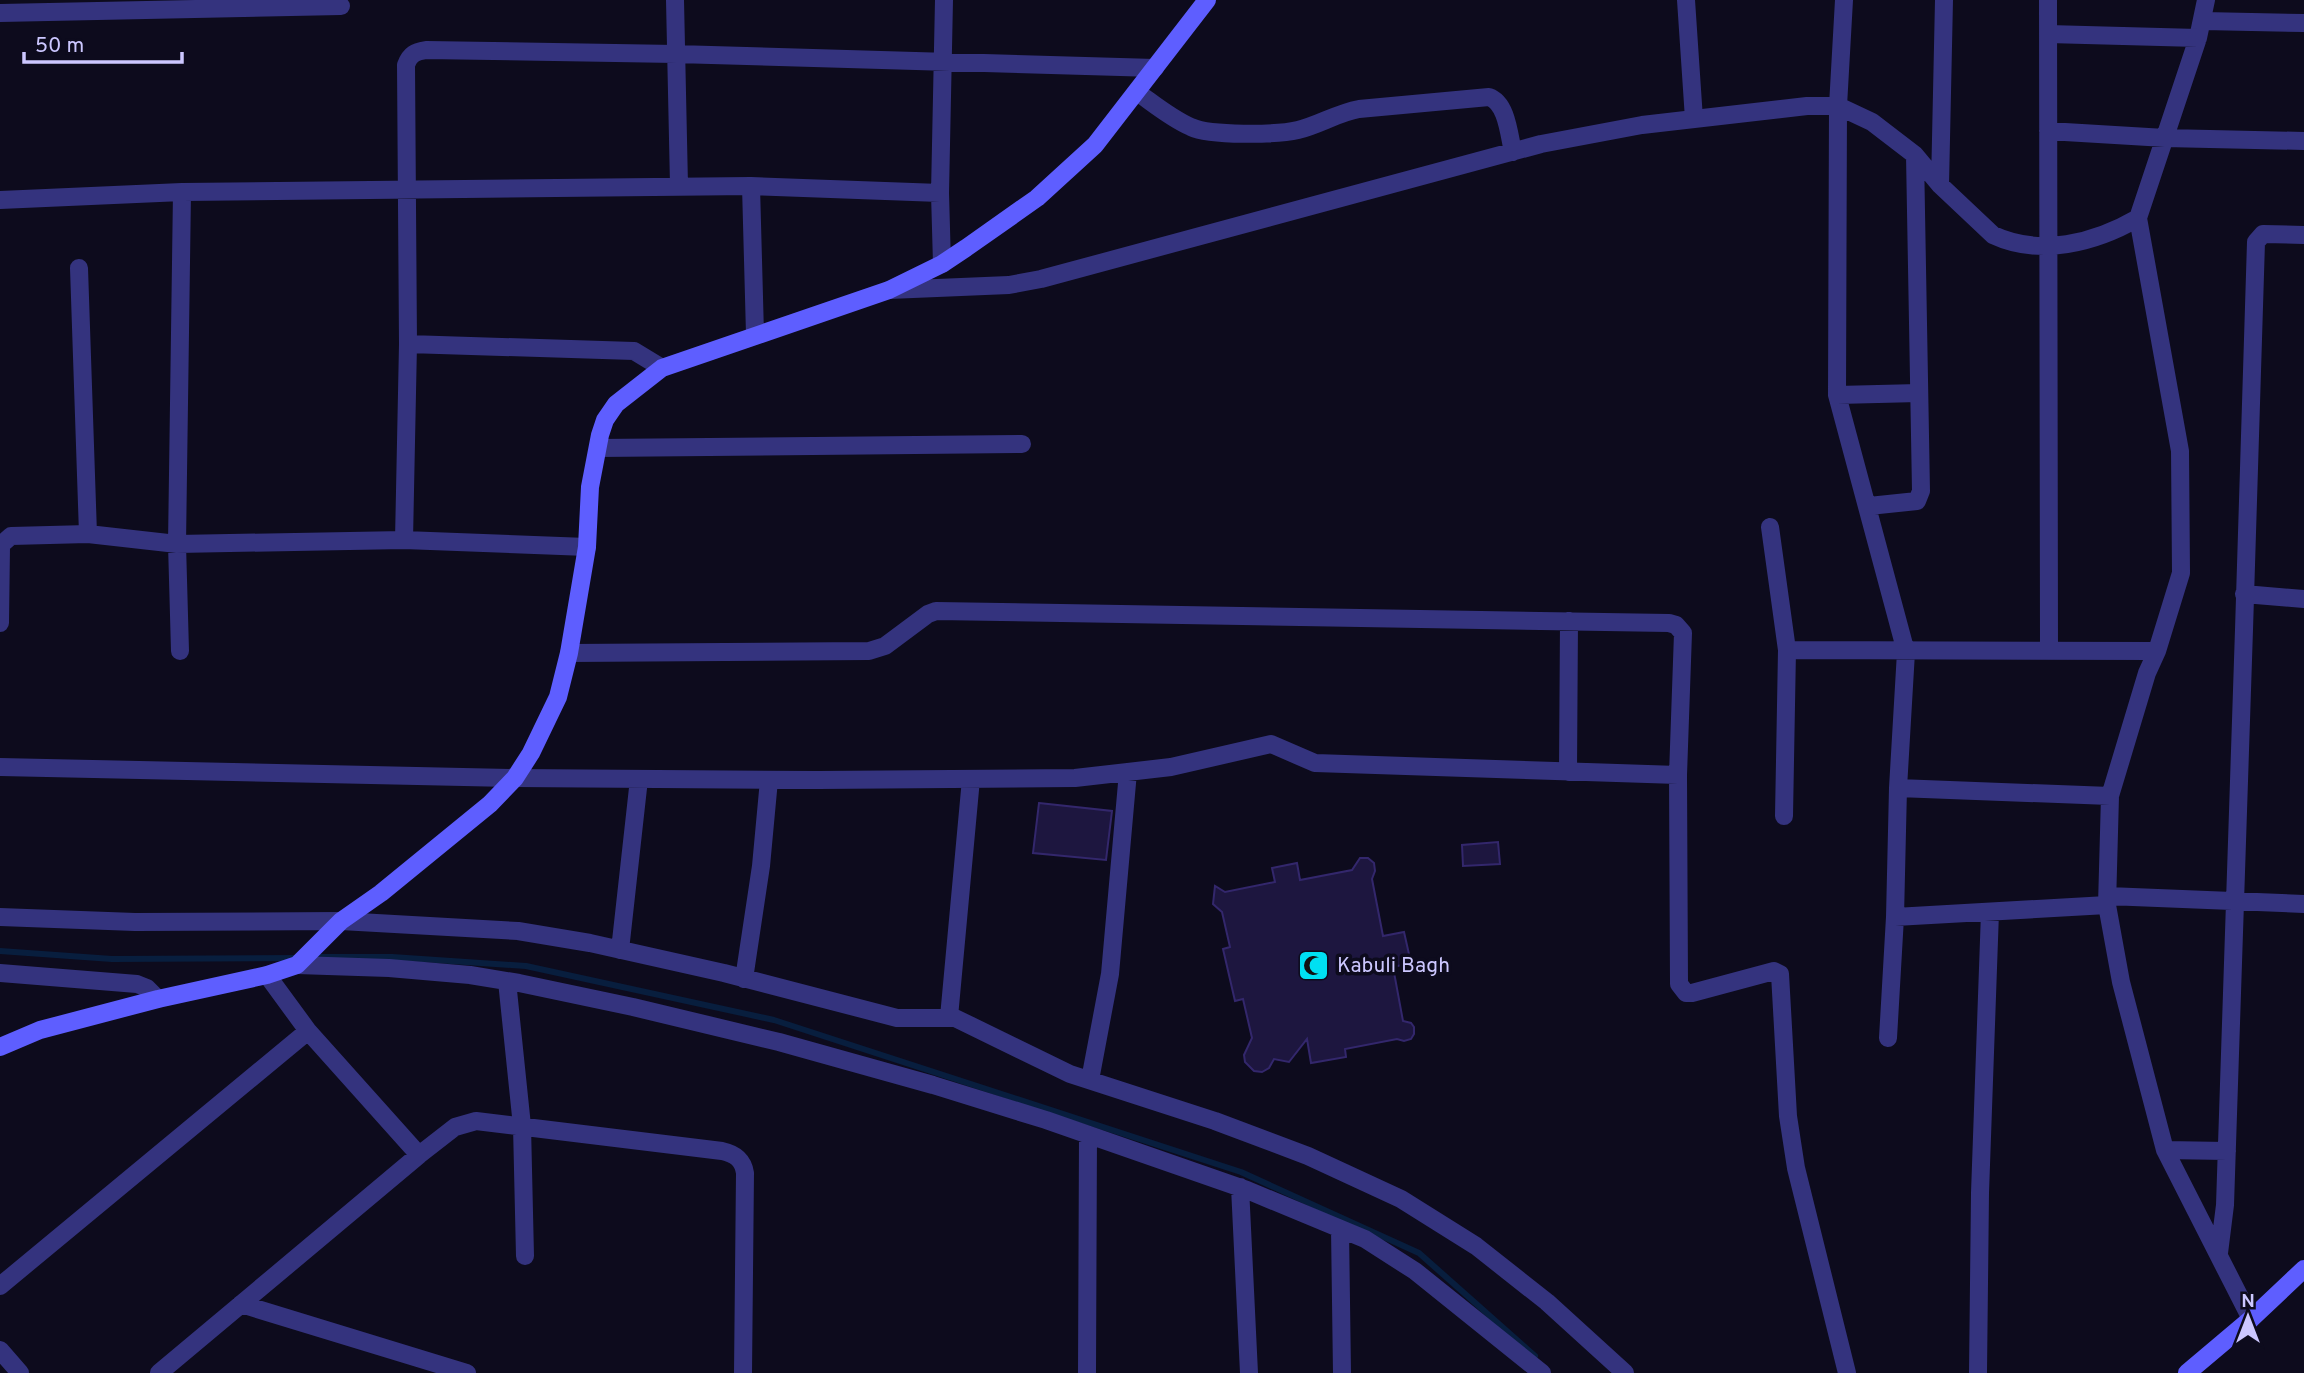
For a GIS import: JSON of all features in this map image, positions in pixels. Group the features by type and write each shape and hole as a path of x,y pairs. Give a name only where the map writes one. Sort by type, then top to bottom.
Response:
{"street":[{"path":"675,0 680,185"},
{"path":"942,264 940,193 944,0"},
{"path":"0,1047 40,1030 158,999 267,975 299,962 337,925 490,804 515,778 531,753 558,696 569,653 587,547 590,487 605,420 616,404 662,368 889,290 942,264 1046,190 1095,145 1207,0"},
{"path":"1686,0 1693,119"},
{"path":"1844,0 1838,106 1837,395 1869,506 1906,652 1888,1038"},
{"path":"1940,185 1944,0"},
{"path":"2048,0 2049,651"},
{"path":"2206,0 2200,30 2137,218 2180,451 2181,573 2110,796 2108,900 2121,982 2165,1150 2251,1319"},
{"path":"0,13 341,6"},
{"path":"2048,34 2200,30 2304,23"},
{"path":"404,540 408,344 406,65 415,52 676,54 1154,68"},
{"path":"1137,92 1178,121 1195,129 1274,133 1310,126 1359,109 1489,97 1496,99 1501,106 1513,152"},
{"path":"889,290 1009,285 1041,279 1513,152 1594,133 1807,106 1838,106 1872,122 1915,155 1940,185 1993,235 2015,243 2048,247 2083,241 2116,230 2137,218"},
{"path":"2048,131 2165,138 2304,141"},
{"path":"1869,506 1917,501 1921,491 1915,155"},
{"path":"0,200 182,192 680,185 940,193"},
{"path":"751,186 755,334"},
{"path":"180,651 177,544 182,192"},
{"path":"2219,1253 2225,1205 2237,901 2256,242 2263,234 2304,235"},
{"path":"79,268 88,534"},
{"path":"408,344 634,351 662,368"},
{"path":"1837,395 1919,393"},
{"path":"598,448 1022,444"},
{"path":"1770,527 1787,650 1784,816"},
{"path":"0,623 1,547 3,538 10,536 88,534 177,544 404,540 587,547"},
{"path":"2244,594 2304,599"},
{"path":"569,653 869,651 885,646 936,611 1669,623 1681,629 1678,775 1679,984 1686,993 1692,993 1774,971 1780,974 1788,1116 1796,1168 1847,1373"},
{"path":"1569,621 1569,772"},
{"path":"1787,650 2157,651"},
{"path":"0,767 515,778 1075,778 1171,767 1271,744 1315,763 1678,775"},
{"path":"1090,1080 1110,974 1128,772"},
{"path":"620,950 639,779"},
{"path":"949,1017 971,779"},
{"path":"744,979 761,866 769,780"},
{"path":"1898,788 2110,796"},
{"path":"1895,917 1990,912 2108,900 2304,904"},
{"path":"1978,1373 1980,1194 1990,912"},
{"path":"0,917 518,931 620,950 897,1018 949,1017 965,1022 1070,1074 1297,1151 1401,1199 1476,1246 1547,1302 1625,1373"},
{"path":"299,962 388,968 507,981 633,1007 779,1042 933,1085 1088,1135 1240,1188 1365,1239 1415,1271 1542,1373"},
{"path":"0,973 137,984 147,988 158,999"},
{"path":"267,975 308,1031 419,1154"},
{"path":"507,981 522,1126 525,1256"},
{"path":"0,1286 308,1031"},
{"path":"159,1373 419,1154 455,1127 476,1121 722,1151 738,1158 745,1173 743,1373"},
{"path":"1087,1373 1088,1135"},
{"path":"2165,1150 2227,1151"},
{"path":"1240,1188 1249,1373"},
{"path":"1340,1228 1342,1373"},
{"path":"2187,1373 2251,1319 2304,1269"},
{"path":"241,1304 467,1373"},
{"path":"0,1350 20,1373"}],"building":[{"path":"1039,803 1112,811 1106,860 1033,853"},
{"path":"1498,842 1500,864 1463,866 1462,845"},
{"name":"Kabuli Bagh","path":"1360,858 1368,858 1374,863 1372,879 1383,936 1404,932 1411,963 1393,967 1403,1021 1411,1023 1414,1034 1411,1039 1404,1041 1397,1039 1345,1049 1346,1057 1311,1063 1307,1039 1289,1062 1274,1059 1269,1068 1262,1072 1254,1071 1245,1062 1244,1055 1252,1038 1243,999 1235,1001 1223,949 1230,947 1222,912 1213,904 1215,886 1225,892 1275,882 1272,868 1297,863 1300,880 1352,870"}],"waterway":[{"path":"0,951 112,959 299,958"},
{"path":"320,957 392,957 526,966 774,1020 1241,1172 1419,1253 1535,1356"}],"place":[{"name":"Kabuli Bagh","path":"1314,965"}]}
